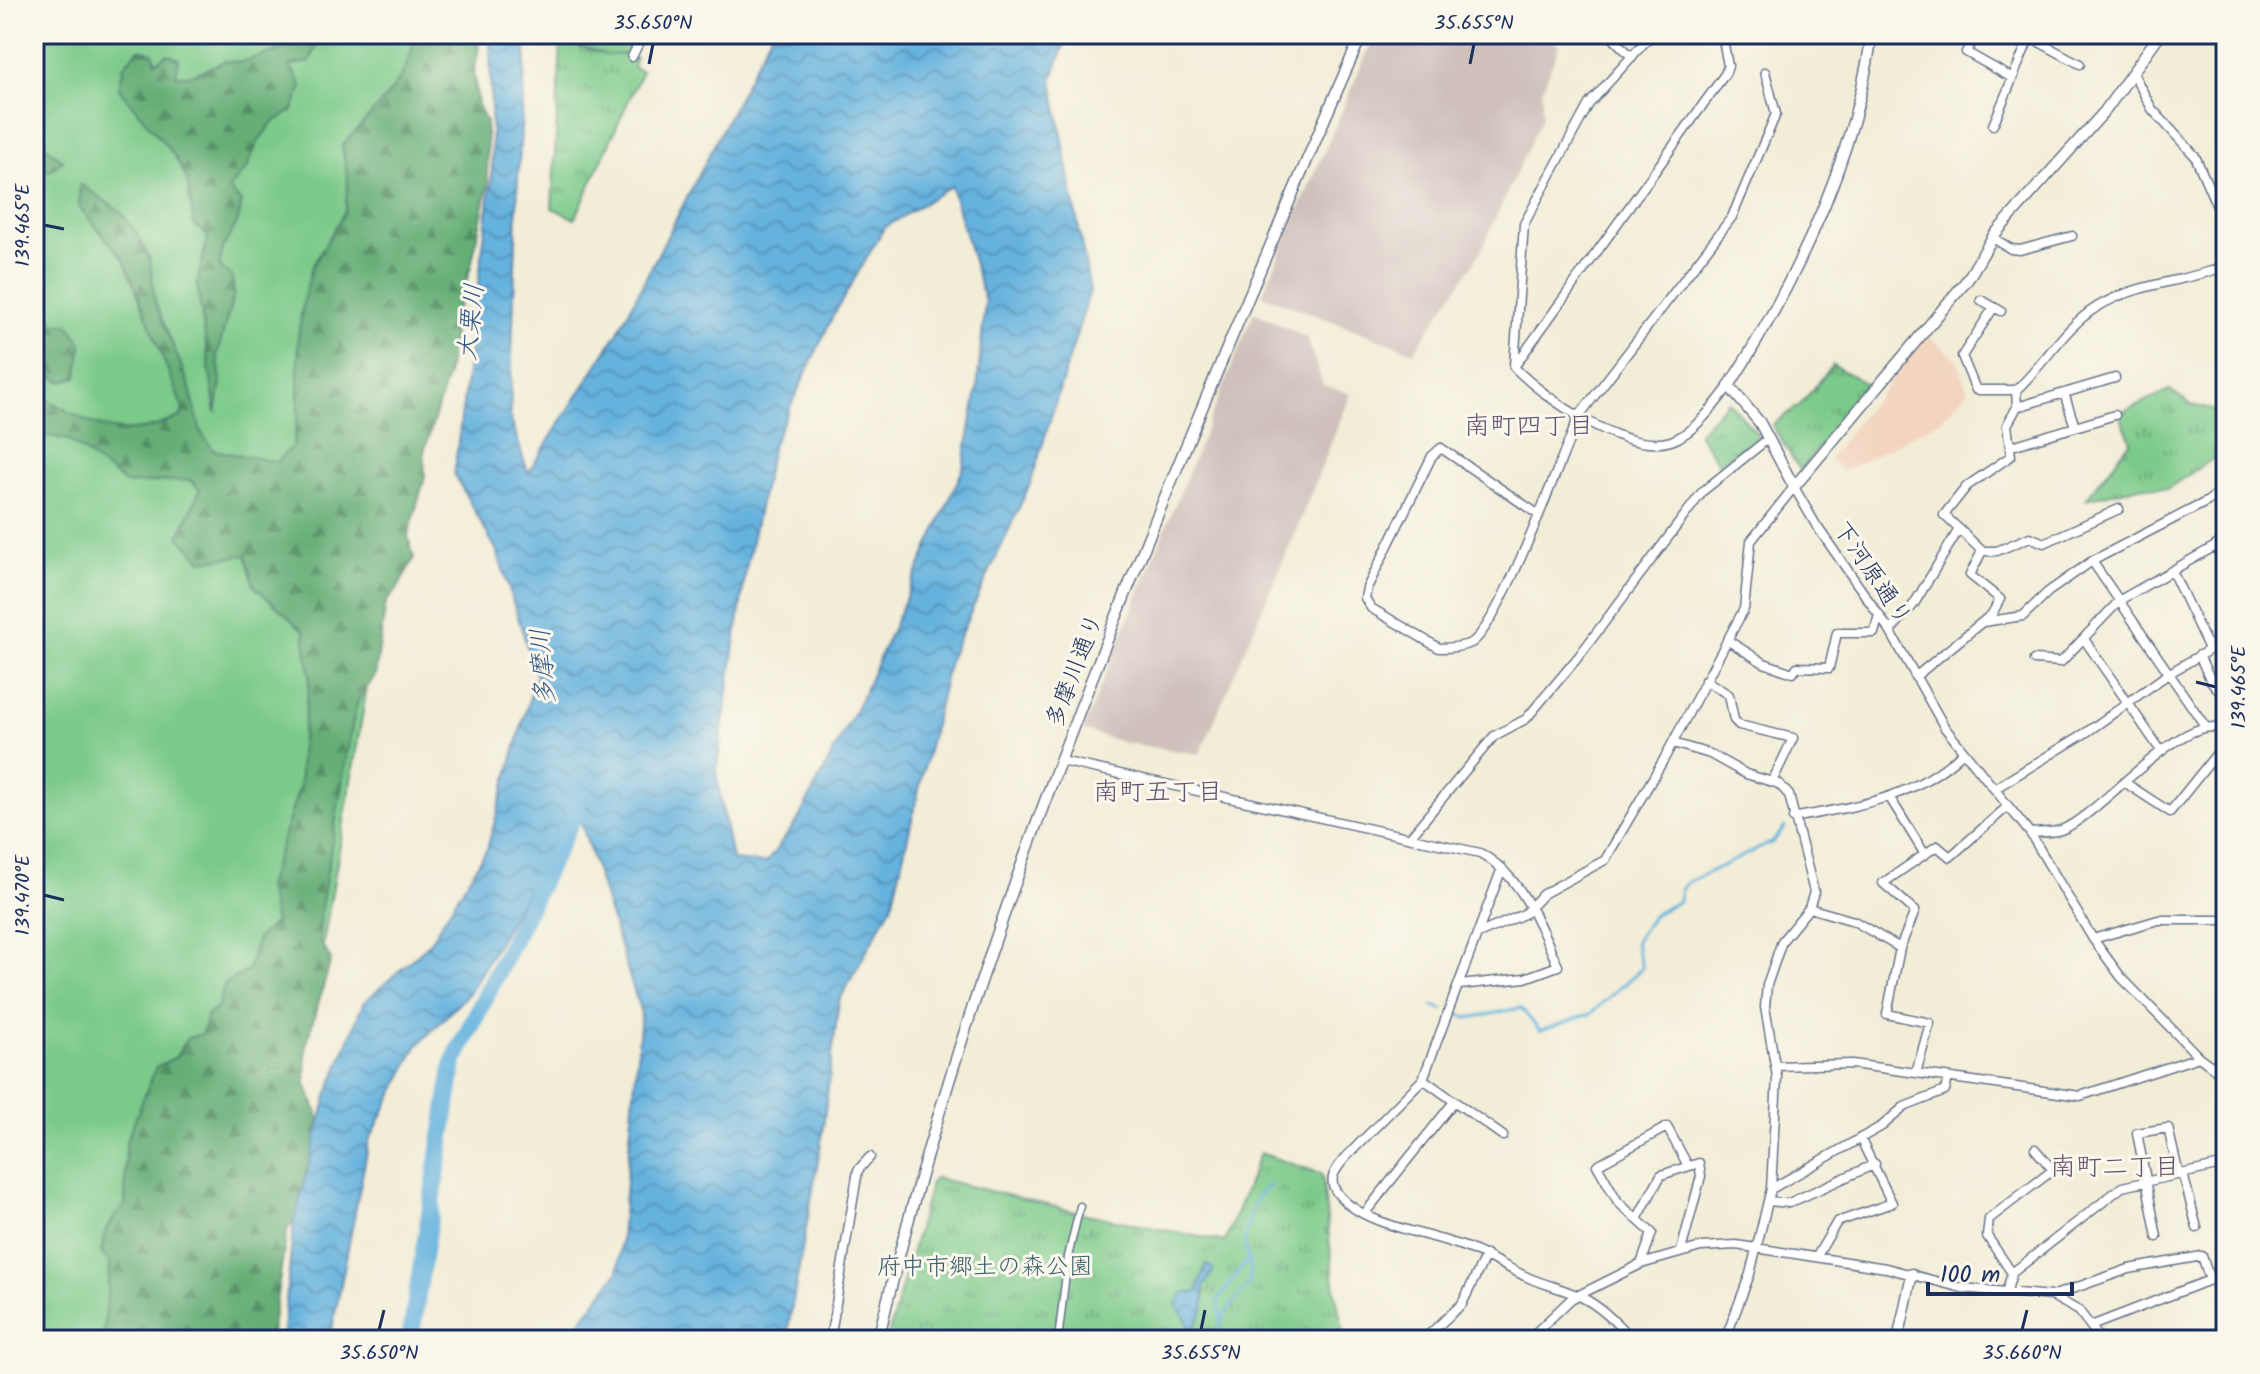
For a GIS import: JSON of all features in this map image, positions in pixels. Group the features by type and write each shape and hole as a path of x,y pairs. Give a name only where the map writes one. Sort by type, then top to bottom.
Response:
{"street":[{"path":"632,57 643,34"},
{"name":"多摩川通り","path":"878,1340 903,1235 961,1041 1061,761 1154,523 1362,34"},
{"path":"1609,34 1632,57"},
{"path":"1514,367 1524,224 1589,104 1652,34"},
{"path":"1514,367 1725,74 1728,66 1722,34"},
{"path":"1514,367 1579,416 1641,442 1670,441 1693,426 1729,386 1768,322 1822,209 1857,115 1872,34"},
{"path":"1976,34 1966,52 2012,78"},
{"path":"1478,934 1504,925 1543,894 1605,860 1673,743 1746,600 1748,547 1794,487 1968,279 1993,238 2105,111 2160,34"},
{"path":"1993,125 2028,35 2080,64"},
{"path":"1539,515 1441,448 1432,456 1367,588 1365,598 1371,608 1439,648 1471,643 1484,629 1520,561 1539,515 1579,416 1732,217 1776,114 1765,72"},
{"path":"2133,73 2152,109 2195,156 2226,227"},
{"path":"1993,238 2011,249 2020,250 2068,237 2061,227"},
{"path":"2119,509 2044,543 2030,537 1997,551 1982,551 1944,515 1967,486 2011,456 2007,425 2017,407 2016,390 2075,323 2098,306 2123,295 2193,279 2226,266"},
{"path":"1981,300 1998,309 1962,356 1976,390 2016,390"},
{"path":"2017,407 2115,378"},
{"name":"下河原通り","path":"1729,386 1769,438 1816,525 1890,631 1962,753 2030,833 2093,939 2121,977 2199,1057 2226,1077"},
{"path":"2064,393 2075,427"},
{"path":"2012,446 2115,415"},
{"path":"1410,837 1494,736 1526,719 1579,656 1703,491 1769,438"},
{"path":"1983,622 2023,616 2048,592 2092,561 2208,501 2226,487"},
{"path":"1890,631 1914,604 1959,529"},
{"path":"2034,660 2061,662 2120,600 2226,540"},
{"path":"2216,545 2226,566"},
{"path":"1915,677 1983,622 2000,599 1970,575 1982,551"},
{"path":"2092,561 2205,726"},
{"path":"2172,571 2209,649"},
{"path":"1727,640 1764,663 1793,673 1797,667 1829,668 1837,633 1874,633 1879,615"},
{"path":"2084,639 2161,751"},
{"path":"1994,789 2087,732 2168,674 2226,640"},
{"path":"2199,655 2211,681 2226,699"},
{"path":"1705,680 1729,695 1734,720 1739,725 1793,738 1772,782"},
{"path":"2030,833 2061,830 2161,751 2205,726 2220,729 2226,739 2170,812 2124,782"},
{"path":"1673,743 1710,754 1746,774 1772,782 1789,795 1793,818 1813,879 1809,908 1782,941 1767,985 1765,1007 1775,1066 1775,1144 1771,1189 1757,1247 1725,1340"},
{"path":"1793,818 1890,798 1940,774 1962,753"},
{"path":"1061,761 1480,853 1502,868 1529,907 1558,966 1525,978 1460,985"},
{"path":"1890,798 1924,853"},
{"path":"1916,1073 1930,1023 1887,1014 1900,948 1915,911 1883,883 1937,846 1950,857 2007,807"},
{"path":"1502,868 1423,1079 1333,1175 1333,1188 1340,1197 1365,1213 1486,1255 1538,1282 1579,1296 1606,1314 1633,1340"},
{"path":"1809,908 1854,921 1900,948"},
{"path":"2093,939 2158,920 2226,920"},
{"path":"1775,1066 1852,1064 2080,1096 2199,1057"},
{"path":"2211,1066 2226,1061"},
{"path":"1771,1189 1860,1138 1904,1107 1945,1091 1948,1078"},
{"path":"1423,1079 1503,1136"},
{"path":"1365,1213 1453,1103"},
{"path":"1641,1264 1652,1233 1618,1202 1597,1165 1667,1127 1687,1164"},
{"path":"2157,1237 2137,1133 2168,1128 2197,1228"},
{"path":"1817,1256 1837,1222 1892,1203 1860,1138"},
{"path":"2012,1273 1987,1236 1989,1219 2053,1170 2035,1149"},
{"path":"830,1340 858,1170 870,1157"},
{"path":"1637,1219 1661,1175 1687,1164 1699,1163 1701,1176 1681,1251"},
{"path":"1769,1201 1789,1203 1875,1164"},
{"path":"2007,1290 2012,1273 2122,1187 2226,1164"},
{"path":"1058,1340 1068,1257 1080,1206"},
{"path":"1528,1340 1560,1308 1579,1296 1641,1264 1701,1247 1757,1247 1912,1274 1962,1288 2052,1296 2079,1311 2101,1340"},
{"path":"1423,1340 1462,1304 1486,1255"},
{"path":"2052,1296 2129,1269 2202,1256 2210,1280 2091,1326"},
{"path":"1898,1340 1912,1274"}],"shaded area":[{"path":"1375,34 1544,34 1559,45 1542,91 1542,117 1479,255 1414,352 1262,295"},
{"path":"1254,312 1307,338 1323,385 1351,394 1293,538 1200,754 1125,743 1083,730"},
{"path":"1927,335 1957,359 1968,391 1940,421 1842,472 1829,458"}],"green space":[{"path":"34,34 455,34 395,524 318,973 200,1340 34,1340"},
{"path":"304,34 321,34 310,62 290,65 302,86 293,110 272,123 258,142 247,168 229,189 241,202 237,222 221,256 220,267 232,276 234,293 217,355 221,382 216,413 197,284 208,236 194,225 187,179 174,155 119,89 124,65 139,49 153,53 156,62 168,54 179,59 176,75 192,75 225,61 241,62 299,44"},
{"path":"415,34 476,34 479,46 474,75 478,105 486,122 488,186 471,266 455,317 447,377 424,452 425,477 408,536 414,558 397,590 386,602 375,676 358,701 321,908 319,940 331,960 306,1045 306,1084 330,1146 325,1178 287,1230 270,1340 103,1340 110,1264 101,1252 106,1229 125,1204 126,1142 156,1067 176,1057 187,1038 202,1034 207,1014 217,1009 225,983 248,971 257,939 275,922 267,887 300,785 300,753 310,678 304,631 254,586 246,555 202,561 179,536 200,490 190,480 126,484 69,440 34,433 34,392 88,421 121,430 159,425 181,416 183,409 124,259 79,207 80,184 120,211 138,235 150,260 155,302 189,385 201,432 213,450 277,462 293,445 298,415 298,336 312,267 345,211 348,181 342,146 397,82 411,52"},
{"path":"567,34 639,34 628,56 607,55 566,42"},
{"path":"561,41 607,55 624,54 636,58 633,67 642,71 575,219 552,208"},
{"path":"34,136 63,161 49,171 34,171"},
{"path":"34,275 41,279 53,324 68,324 82,344 77,377 64,382 50,376 41,351 34,345"},
{"path":"1833,365 1870,386 1800,470 1772,425 1800,405"},
{"path":"2170,390 2192,405 2226,413 2226,450 2167,489 2144,486 2086,499 2131,441 2119,413"},
{"path":"1728,401 1759,436 1718,463 1698,433"},
{"name":"府中市郷土の森公園","path":"1260,1153 1322,1174 1335,1291 1345,1340 887,1340 931,1182 936,1178 1081,1213 1225,1242"}],"water":[{"path":"490,34 527,34 518,178 510,417 528,473 618,332 771,34 1068,34 1052,80 1090,291 1031,482 950,657 892,905 839,1001 820,1150 786,1340 566,1340 618,1272 641,1013 573,797 534,879 470,992 417,1046 369,1141 330,1340 282,1340 294,1221 327,1096 363,1003 428,945 487,849 536,675 497,551 454,474 492,175","holes":["951,186 985,302 977,390 963,469 861,699 798,820 766,863 732,860 716,773 746,569 773,443 833,316 884,228"]},
{"path":"1206,1264 1214,1270 1204,1286 1204,1309 1193,1330 1189,1329 1176,1305 1184,1293 1197,1292"}],"waterway":[{"name":"多摩川","path":"410,1340 454,1061 577,808 576,785"},
{"path":"1456,1013 1468,1018 1521,1008 1540,1031 1590,1014 1642,968 1635,942 1653,915 1679,901 1681,889 1688,882 1773,842 1785,827"},
{"path":"1433,1006 1443,1009"},
{"path":"1213,1340 1226,1312 1248,1285 1251,1272 1244,1240 1258,1196 1270,1185"},
{"path":"1221,1322 1218,1300 1247,1260"}],"district":[{"name":"南町四丁目","path":"1529,425"},
{"name":"南町五丁目","path":"1158,791"},
{"name":"南町二丁目","path":"2115,1166"}],"water label":[{"name":"大栗川","path":"470,322"}]}
